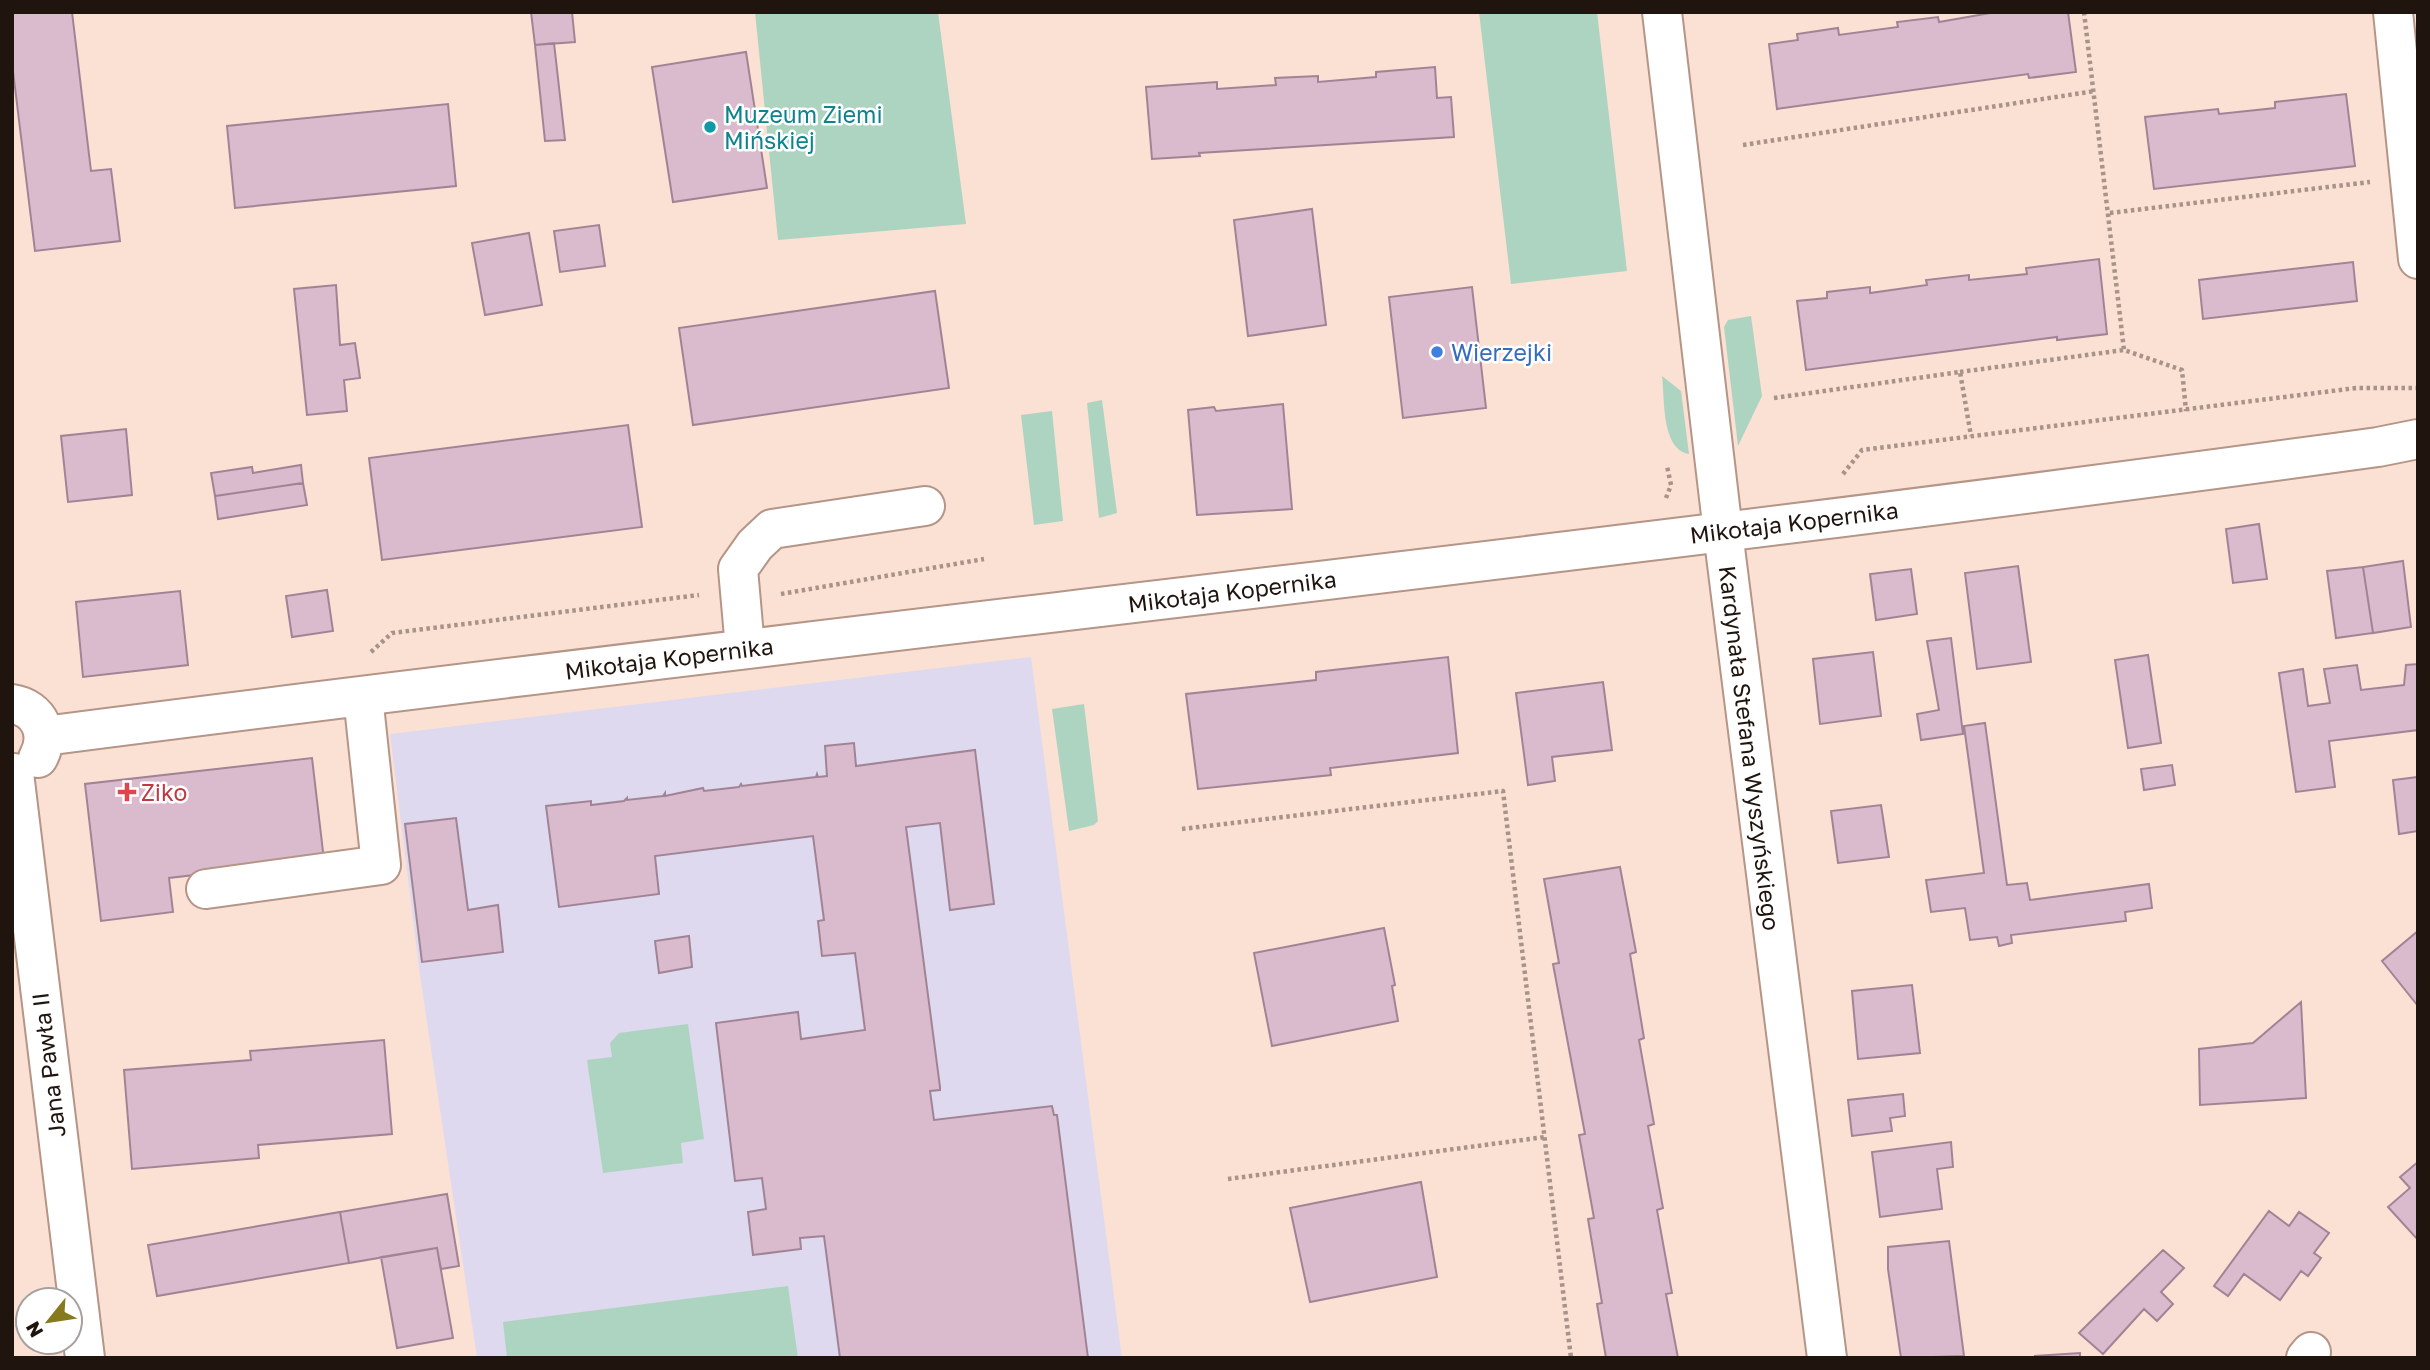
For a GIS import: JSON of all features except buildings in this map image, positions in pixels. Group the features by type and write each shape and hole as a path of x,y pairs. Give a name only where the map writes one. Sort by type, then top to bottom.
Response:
{"street":[{"name":"Kardynała Stefana Wyszyńskiego","path":"1662,12 1723,532 1827,1358"},
{"path":"2393,12 2418,259"},
{"name":"Mikołaja Kopernika","path":"44,736 745,648 2099,485 2378,447 2418,439"},
{"path":"745,648 738,569 755,545 772,529 925,506"},
{"path":"206,890 380,865 363,696"},
{"path":"12,704 27,709 36,716 44,736 43,747 33,764 13,773"},
{"name":"Jana Pawła II","path":"13,773 85,1358"}],"path":[{"path":"2084,12 2110,213 2124,350"},
{"path":"1743,145 2095,91"},
{"path":"2110,213 2409,177"},
{"path":"1774,398 2124,350 2182,370 2186,411"},
{"path":"1961,372 1970,436"},
{"path":"1835,484 1862,450 2356,388 2418,388"},
{"path":"364,659 392,633 741,590 782,594 984,559"},
{"path":"1182,829 1503,791 1572,1358"},
{"path":"1227,1179 1545,1137"}],"shaded area":[{"path":"1031,657 1122,1358 477,1358 420,975 390,734"}],"green space":[{"path":"755,12 938,12 966,224 778,240"},
{"path":"1479,12 1597,12 1627,271 1511,284"},
{"path":"1751,316 1762,396 1738,446 1724,327 1728,320"},
{"path":"1662,376 1681,391 1689,454 1673,443 1669,433"},
{"path":"1102,400 1117,513 1099,518 1087,403"},
{"path":"1052,411 1063,521 1034,525 1021,415"},
{"path":"1084,704 1098,821 1094,825 1069,831 1052,709"},
{"path":"688,1024 704,1139 681,1143 683,1163 603,1173 587,1060 612,1057 610,1043 619,1033"},
{"path":"788,1286 798,1358 507,1358 503,1322"}],"place":[{"name":"Muzeum Ziemi Mińskiej","path":"710,127"},
{"name":"Wierzejki","path":"1437,352"},
{"name":"Ziko","path":"127,792"}]}
